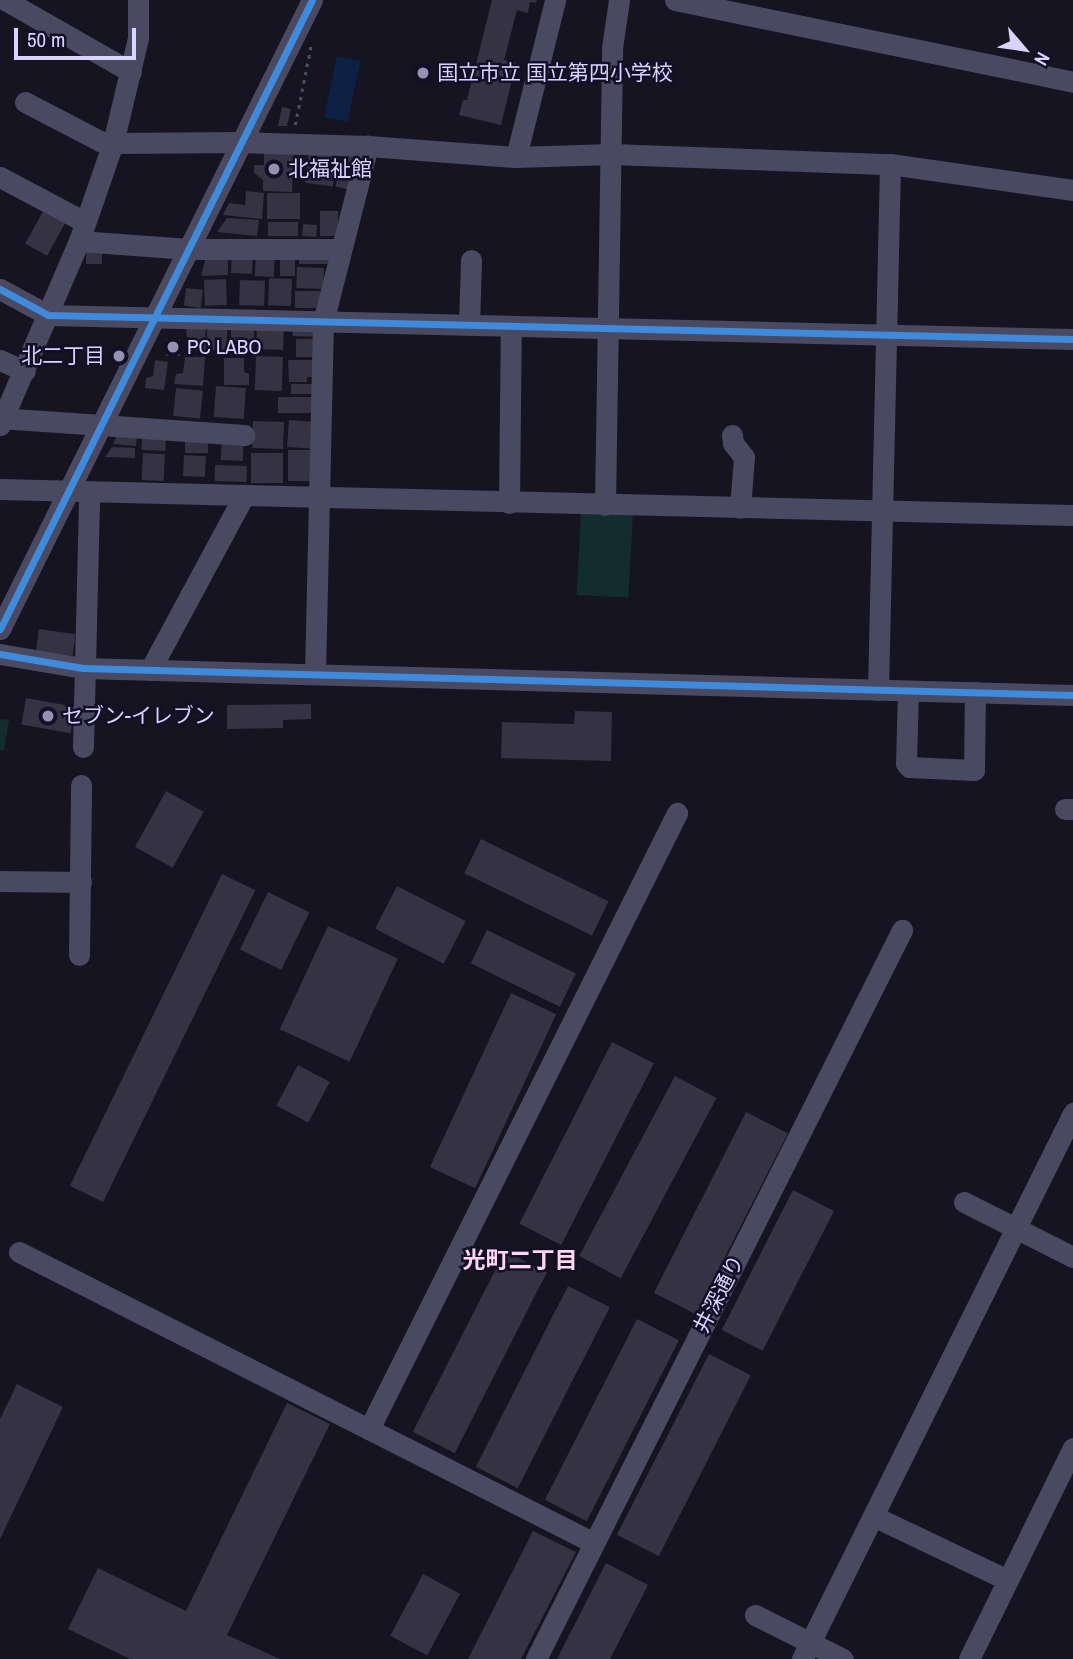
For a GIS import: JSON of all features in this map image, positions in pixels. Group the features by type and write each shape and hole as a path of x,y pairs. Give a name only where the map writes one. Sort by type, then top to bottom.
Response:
{"street":[{"path":"5,0 131,72"},
{"path":"138,0 138,38 113,143 82,231 25,371 1,421 244,435"},
{"path":"0,629 312,0"},
{"path":"516,157 555,0"},
{"path":"605,505 612,48 619,0"},
{"path":"675,0 1073,82"},
{"path":"25,102 100,141 113,143 291,143 516,157 611,154 890,164 1073,190"},
{"path":"315,674 323,322 368,146"},
{"path":"878,690 890,164"},
{"path":"0,177 82,231 189,249 340,249"},
{"path":"469,325 471,260"},
{"path":"0,289 48,315 1073,339"},
{"path":"509,503 511,326"},
{"path":"0,360 25,371"},
{"path":"732,435 733,443 744,457 740,508"},
{"path":"0,489 67,493 1073,515"},
{"path":"83,747 89,493"},
{"path":"150,670 243,496"},
{"path":"0,654 83,668 1073,695"},
{"path":"908,691 906,763 909,767 974,770 975,692"},
{"path":"79,955 82,882 81,785"},
{"path":"369,1429 677,813"},
{"path":"0,881 82,882"},
{"name":"井深通り","path":"536,1659 902,930"},
{"path":"806,1651 1073,1113"},
{"path":"964,1202 1073,1257"},
{"path":"19,1252 594,1543"},
{"path":"969,1659 1073,1448"},
{"path":"873,1516 1007,1580"},
{"path":"755,1615 806,1651 843,1659"}],"path":[{"path":"291,143 312,41"}],"green space":[{"path":"581,510 633,513 628,598 577,595"},
{"path":"0,719 9,720 4,750 0,750"}],"water":[{"path":"337,56 360,61 348,122 324,117"}],"building":[{"path":"492,0 537,0 536,3 530,2 528,13 517,10 504,60 516,63 501,125 459,115 463,100 467,100"},
{"path":"282,107 291,109 287,126 278,126"},
{"path":"310,146 338,150 333,187 305,183"},
{"path":"344,148 360,151 356,171 340,168"},
{"name":"北福祉館","path":"294,150 292,192 263,191 263,180 254,173 254,165 264,165 264,153"},
{"path":"339,171 352,174 348,190 335,187"},
{"path":"246,191 264,193 262,219 223,215 229,203 245,205"},
{"path":"267,193 300,193 300,219 267,219"},
{"path":"46,206 68,218 47,256 25,244"},
{"path":"320,211 338,211 338,236 320,236"},
{"path":"227,218 259,220 257,236 217,232"},
{"path":"268,222 298,222 298,236 268,236"},
{"path":"303,224 317,225 316,237 302,236"},
{"path":"86,249 102,249 102,264 86,264"},
{"path":"331,251 328,264 299,264 299,252"},
{"path":"232,252 253,253 252,274 231,273"},
{"path":"256,252 275,253 274,277 255,276"},
{"path":"207,253 228,253 228,275 201,276"},
{"path":"280,253 295,253 295,276 280,276"},
{"path":"297,267 324,268 323,289 296,288"},
{"path":"269,278 292,279 291,306 268,305"},
{"path":"226,279 227,305 205,306 204,280"},
{"path":"240,280 265,281 264,306 239,305"},
{"path":"186,288 203,290 201,308 184,306"},
{"path":"295,291 320,291 320,308 295,308"},
{"path":"185,323 205,323 206,350 189,351"},
{"path":"293,323 320,324 320,337 293,336"},
{"path":"231,324 254,324 254,349 231,349"},
{"path":"257,324 284,325 283,350 256,349"},
{"path":"207,327 227,327 227,350 207,350"},
{"name":"PC LABO","path":"166,339 180,339 180,356 166,356"},
{"path":"296,339 318,339 318,357 296,357"},
{"path":"256,356 283,357 282,391 255,390"},
{"path":"185,357 205,357 203,386 174,384 176,374 183,373"},
{"path":"224,358 244,358 244,372 249,374 249,385 224,385"},
{"path":"155,360 168,362 164,390 145,388 146,378 153,376"},
{"path":"288,360 318,360 314,377 307,377 307,382 289,382"},
{"path":"291,384 316,384 316,394 291,394"},
{"path":"216,386 246,388 244,419 214,417"},
{"path":"176,388 203,391 200,419 173,416"},
{"path":"278,397 314,397 314,413 278,413"},
{"path":"289,420 316,422 314,449 287,447"},
{"path":"253,421 284,422 283,449 252,448"},
{"path":"119,431 137,433 136,446 113,444"},
{"path":"142,433 166,434 165,451 141,450"},
{"path":"185,435 208,435 208,453 185,453"},
{"path":"222,436 244,437 243,461 221,460"},
{"path":"112,447 135,448 135,458 105,457"},
{"path":"288,450 318,450 318,481 288,481"},
{"path":"143,453 165,454 164,481 142,480"},
{"path":"251,453 283,453 283,483 251,483"},
{"path":"184,455 206,456 205,477 183,476"},
{"path":"215,465 247,466 246,482 214,481"},
{"path":"39,629 76,634 73,656 36,651"},
{"name":"セブン-イレブン","path":"26,698 75,707 71,733 21,725"},
{"path":"311,704 311,719 283,720 283,728 227,729 227,705"},
{"path":"575,711 612,712 611,761 501,758 502,722 574,724"},
{"path":"166,791 204,812 173,868 135,847"},
{"path":"481,839 609,901 592,935 464,873"},
{"path":"222,874 255,890 103,1202 70,1186"},
{"path":"397,886 466,921 444,964 375,929"},
{"path":"268,892 309,912 281,970 240,950"},
{"path":"328,926 398,959 350,1062 280,1029"},
{"path":"487,930 576,973 560,1007 471,963"},
{"path":"511,993 556,1014 475,1188 430,1167"},
{"path":"612,1042 654,1063 561,1245 519,1224"},
{"path":"298,1065 330,1082 308,1123 276,1106"},
{"path":"675,1076 716,1098 621,1278 579,1256"},
{"path":"746,1112 788,1133 696,1314 654,1293"},
{"path":"793,1190 834,1211 763,1351 722,1330"},
{"path":"505,1251 547,1272 455,1453 413,1432"},
{"path":"568,1286 610,1307 518,1488 476,1467"},
{"path":"637,1319 679,1340 587,1521 545,1500"},
{"path":"709,1354 751,1375 659,1556 617,1535"},
{"path":"17,1384 63,1407 0,1539 0,1419"},
{"path":"287,1403 330,1424 227,1635 280,1659 130,1659 68,1629 98,1568 186,1611"},
{"path":"533,1531 576,1552 521,1659 468,1659"},
{"path":"606,1563 648,1585 610,1659 557,1659"},
{"path":"423,1574 460,1594 427,1656 390,1636"}],"cycle path":[{"path":"0,629 312,0"},
{"path":"0,289 48,315 1073,339"},
{"path":"0,654 83,668 1073,695"}],"place":[{"name":"国立市立 国立第四小学校","path":"423,73"},
{"name":"北福祉館","path":"274,169"},
{"name":"PC LABO","path":"173,347"},
{"name":"北二丁目","path":"119,356"},
{"name":"セブン-イレブン","path":"48,716"}],"district":[{"name":"光町二丁目","path":"520,1260"}]}
